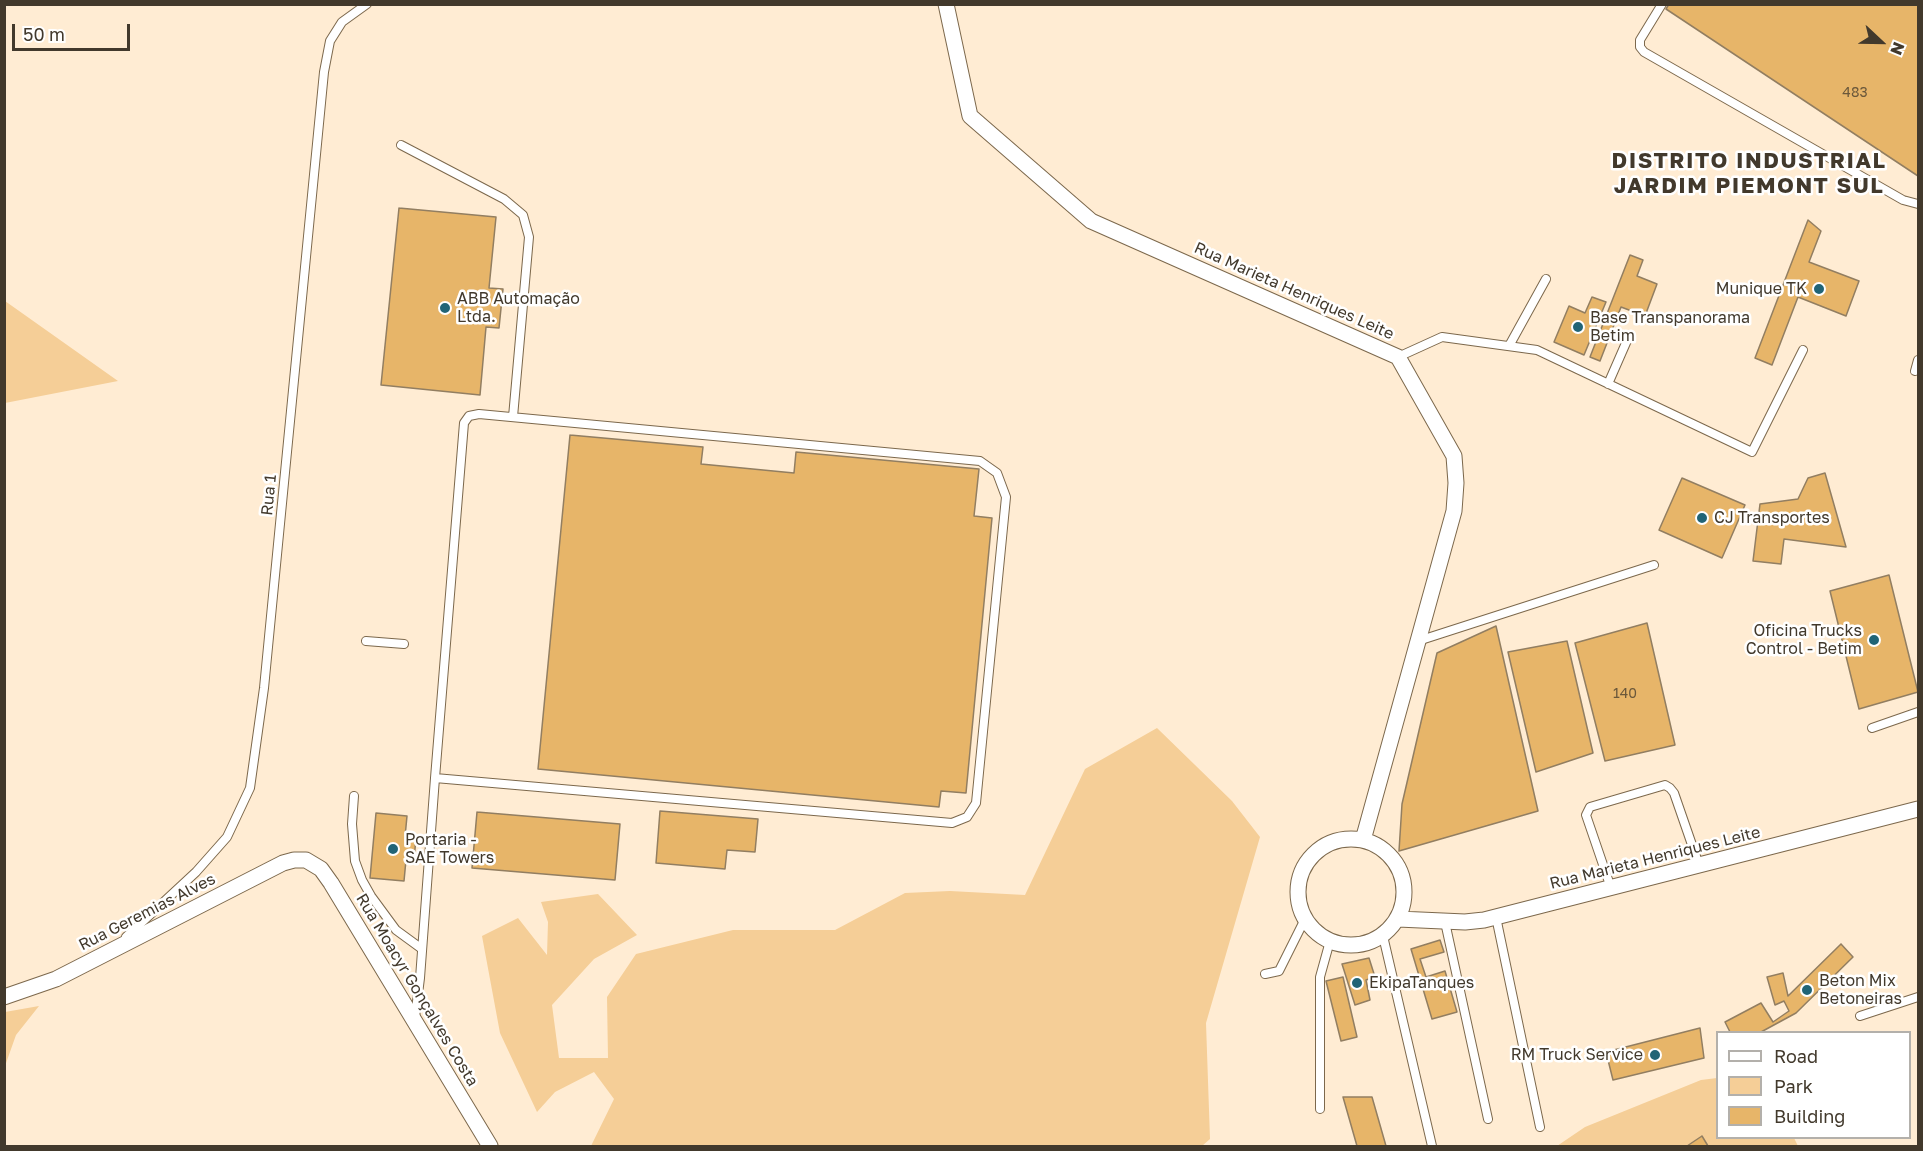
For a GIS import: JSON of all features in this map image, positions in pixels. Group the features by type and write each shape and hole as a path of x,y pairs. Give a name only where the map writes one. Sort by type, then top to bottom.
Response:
{"street":[{"name":"Rua Marieta Henriques Leite","path":"946,4 970,116 1091,221 1398,357 1454,456 1456,483 1454,511 1363,840"},
{"name":"Rua Marieta Henriques Leite","path":"1398,919 1465,922 1496,917 1918,809"},
{"path":"1352,838 1363,840 1383,849 1391,856 1402,875 1405,898 1398,919 1383,936 1362,945 1340,945 1320,936 1305,919 1298,898 1298,886 1305,865 1312,856 1330,843 1352,838"},
{"name":"Rua Geremias Alves","path":"4,997 56,979 283,863 294,860 306,861"},
{"name":"Rua Moacyr Gonçalves Costa","path":"306,861 321,869 331,883 490,1146"}],"lane":[{"name":"Rua 1","path":"112,950 196,872 227,837 250,788 264,688 324,72 330,41 342,22 367,4"},
{"path":"1662,4 1640,40 1640,47 1644,52 1903,200 1918,204"},
{"path":"401,145 504,199 523,215 530,237 513,417"},
{"path":"1509,346 1546,279"},
{"path":"1608,384 1629,336"},
{"path":"1398,357 1442,338 1537,350 1752,452 1803,350"},
{"path":"1916,371 1918,360"},
{"path":"415,1021 422,949 435,778 465,423 469,417 479,414 980,461 997,473 1006,496 976,803 968,816 952,823 435,778"},
{"path":"1418,641 1654,565"},
{"path":"366,641 404,644"},
{"path":"1872,728 1918,712"},
{"path":"1611,888 1586,815 1590,807 1665,785 1674,793 1699,865"},
{"path":"354,796 355,861 362,880 396,930 422,949"},
{"path":"1496,917 1540,1127"},
{"path":"1264,974 1279,971 1305,919"},
{"path":"1445,922 1488,1119"},
{"path":"1383,936 1432,1146"},
{"path":"1320,1109 1320,977 1330,941"},
{"path":"1860,1016 1918,997"}],"green space":[{"path":"5,301 118,381 5,403"},
{"path":"1157,728 1232,801 1260,837 1206,1023 1210,1139 1202,1146 591,1146 614,1099 594,1072 555,1092 537,1112 500,1033 482,936 518,918 547,955 548,922 541,902 598,894 637,935 594,959 552,1005 559,1058 608,1058 607,997 636,954 733,930 835,930 905,893 950,891 1025,895 1085,769"},
{"path":"39,1006 16,1035 5,1066 5,1012"},
{"path":"1716,1078 1716,1139 1794,1139 1798,1146 1557,1146 1585,1127 1701,1080"}],"building":[{"path":"1669,4 1918,4 1918,176 1666,9"},
{"name":"ABB Automação Ltda.","path":"399,208 496,217 489,288 503,289 499,328 486,327 480,395 381,385"},
{"name":"Munique TK","path":"1808,220 1821,231 1809,262 1859,281 1846,316 1798,297 1772,365 1755,358"},
{"path":"1630,255 1643,260 1637,276 1657,284 1645,316 1621,307 1600,361 1590,357"},
{"name":"Base Transpanorama Betim","path":"1592,297 1606,302 1584,355 1554,342 1569,306 1585,313"},
{"path":"570,435 703,447 701,464 794,473 796,452 979,469 974,516 992,518 966,793 941,791 939,807 538,769"},
{"path":"1825,473 1846,547 1784,539 1781,564 1753,561 1760,504 1798,499 1808,478"},
{"name":"CJ Transportes","path":"1682,478 1745,505 1722,558 1659,530"},
{"name":"Oficina Trucks Control - Betim","path":"1889,575 1918,692 1859,709 1830,591"},
{"path":"1647,623 1675,745 1605,761 1575,643"},
{"path":"1496,626 1538,811 1399,851 1402,804 1437,653"},
{"path":"1567,641 1593,753 1536,772 1508,652"},
{"path":"660,811 758,819 755,852 727,850 725,869 656,863"},
{"path":"477,812 620,824 615,880 472,868"},
{"name":"Portaria - SAE Towers","path":"376,813 407,816 405,837 416,838 414,860 406,860 404,881 370,878"},
{"path":"1440,940 1444,952 1420,959 1426,977 1445,971 1457,1012 1432,1019 1411,949"},
{"name":"Beton Mix Betoneiras","path":"1841,944 1853,957 1796,1013 1763,1031 1730,1031 1725,1022 1761,1003 1773,1022 1789,1011 1784,1001 1775,1005 1767,977 1783,973 1788,996"},
{"name":"EkipaTanques","path":"1369,958 1375,977 1366,980 1370,1000 1355,1005 1342,964"},
{"path":"1343,977 1357,1037 1341,1041 1326,981"},
{"name":"RM Truck Service","path":"1700,1028 1704,1058 1613,1080 1606,1052"},
{"path":"1343,1097 1372,1097 1386,1146 1357,1146"},
{"path":"1702,1136 1708,1146 1687,1146"}],"place":[{"name":"Munique TK","path":"1819,289"},
{"name":"ABB Automação Ltda.","path":"445,308"},
{"name":"Base Transpanorama Betim","path":"1578,327"},
{"name":"CJ Transportes","path":"1702,518"},
{"name":"Oficina Trucks Control - Betim","path":"1874,640"},
{"name":"Portaria - SAE Towers","path":"393,849"},
{"name":"EkipaTanques","path":"1357,983"},
{"name":"Beton Mix Betoneiras","path":"1807,990"},
{"name":"RM Truck Service","path":"1655,1055"}],"district":[{"name":"DISTRITO INDUSTRIAL JARDIM PIEMONT SUL","path":"1749,174"}]}
